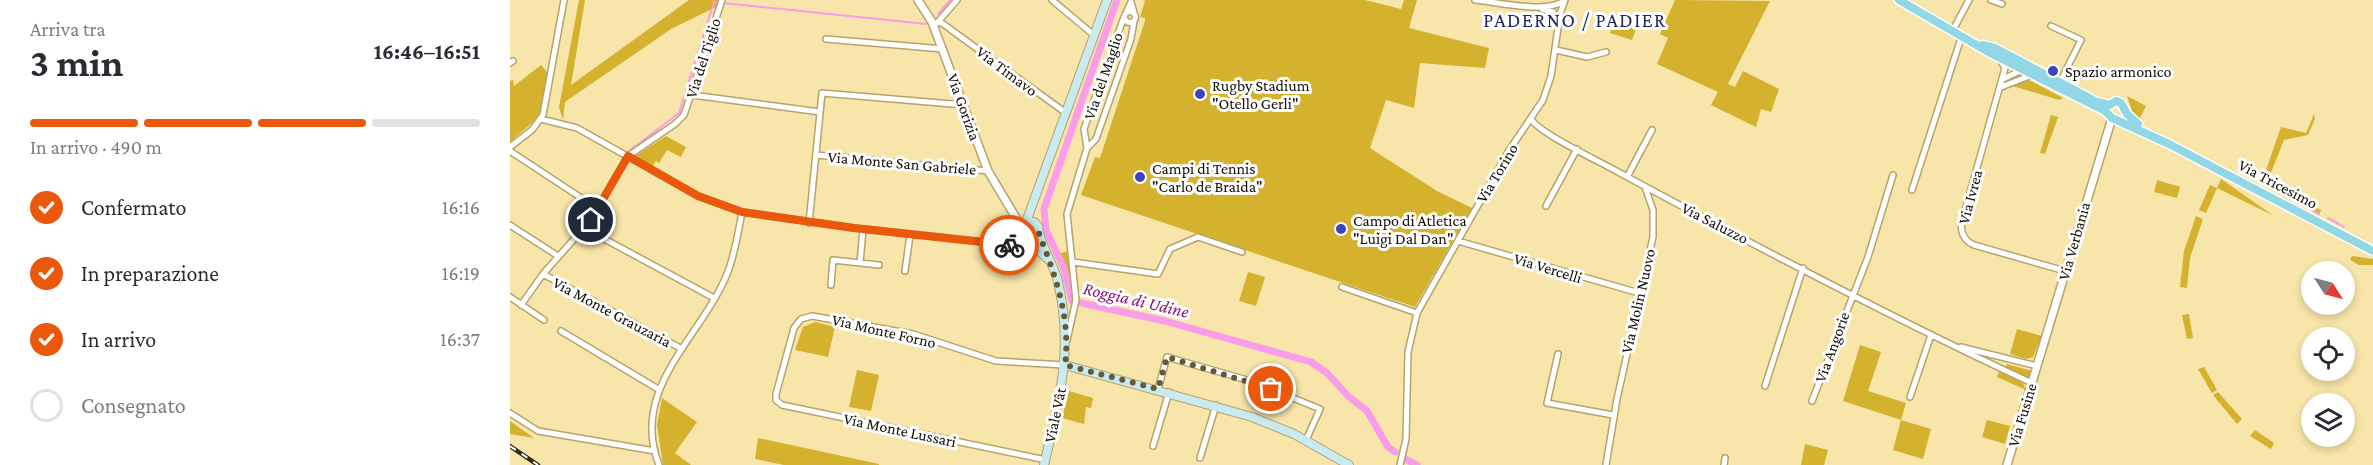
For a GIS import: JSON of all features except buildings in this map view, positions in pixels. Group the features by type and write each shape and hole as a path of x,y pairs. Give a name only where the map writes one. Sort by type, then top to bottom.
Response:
{"main road":[{"name":"Viale Vât","path":"1049,260 1035,247 1029,228 1037,190 1107,0"},
{"name":"Via Tricesimo","path":"1899,0 2033,75 2373,251"},
{"name":"Via Tricesimo","path":"1983,48 1995,48 2097,102 2112,114"},
{"name":"Via Tricesimo","path":"2112,114 2120,102 2136,123 2169,144"},
{"path":"2112,114 2126,111"},
{"name":"Viale Vât","path":"1029,228 1049,260 1058,281 1067,342 1065,365 1045,462"},
{"path":"1065,365 1216,405 1306,440 1349,465"}],"street":[{"path":"564,0 541,119 510,149 598,209"},
{"name":"Via del Tiglio","path":"521,305 543,274 598,209 628,156 680,120 692,95 722,0"},
{"name":"Via Gorizia","path":"918,0 937,24 943,49 988,171 1013,212 1029,228"},
{"path":"937,24 957,0"},
{"path":"1052,0 1095,36"},
{"path":"1475,0 1515,2 1557,10"},
{"name":"Via Torino","path":"1400,465 1406,439 1408,352 1417,313 1508,152 1545,96 1556,50 1559,27 1557,10 1565,0"},
{"path":"1953,30 1969,0"},
{"path":"1991,0 2002,4"},
{"name":"Via del Maglio","path":"1088,148 1084,129 1131,1"},
{"name":"Via del Maglio","path":"1067,342 1076,303 1067,214 1088,148 1097,136 1131,39 1134,18 1131,1"},
{"name":"Via del Maglio","path":"1125,15 1131,12 1134,18"},
{"name":"Via del Maglio","path":"1125,15 1128,23 1134,18"},
{"name":"Via Timavo","path":"937,24 949,28 1066,113"},
{"path":"2051,26 2081,40 2061,82"},
{"path":"1912,190 1962,35"},
{"path":"826,39 943,49"},
{"name":"Via Ivrea","path":"1983,48 2005,64 2001,87 1962,221 1962,233 1967,241 1974,245 2065,271"},
{"path":"1556,50 1587,57 1606,52"},
{"name":"Via Tricesimo","path":"2022,69 2030,68 2061,82"},
{"path":"2002,79 2022,69"},
{"path":"2001,87 2033,75"},
{"path":"809,223 822,93 964,105"},
{"path":"692,95 820,112"},
{"name":"Via Verbania","path":"2037,366 2112,114"},
{"name":"Via Saluzzo","path":"1531,118 1541,128 1645,187 1948,344 2032,383"},
{"path":"541,119 577,128 698,196 742,212 809,223 1035,247"},
{"path":"1627,177 1652,130"},
{"name":"Via del Maglio","path":"1086,136 1090,139 1097,136"},
{"path":"1546,206 1577,149"},
{"name":"Via Monte San Gabriele","path":"816,155 988,171"},
{"path":"1852,293 1868,257 1893,176"},
{"name":"Via Molin Nuovo","path":"1606,465 1613,415 1654,230 1653,210 1645,187"},
{"path":"659,465 651,428 658,389 727,274 742,212"},
{"path":"510,225 558,256"},
{"path":"584,228 714,298"},
{"path":"1021,246 1029,228"},
{"path":"860,263 863,229"},
{"path":"905,270 910,235"},
{"path":"1073,262 1158,274 1170,249 1198,237 1242,252"},
{"name":"Via Vercelli","path":"1458,241 1639,293"},
{"path":"831,285 833,260 879,265"},
{"path":"1765,386 1803,268"},
{"name":"Via Monte Grauzaria","path":"543,274 682,349"},
{"path":"1342,287 1417,313"},
{"name":"Via Angorie","path":"1812,402 1852,293"},
{"path":"510,297 544,320"},
{"name":"Via Monte Forno","path":"779,379 794,328 801,320 812,316 913,334 996,360 1065,365"},
{"path":"561,331 658,389"},
{"path":"1910,397 1930,334"},
{"name":"Via Saluzzo","path":"1948,344 2037,366"},
{"path":"1558,354 1547,404 1613,415"},
{"path":"1158,389 1167,357 1254,382 1320,409 1306,440"},
{"path":"1997,367 2000,357"},
{"name":"Via Fusine","path":"2007,465 2037,366"},
{"name":"Via Monte Lussari","path":"779,379 776,398 782,405 1045,462"},
{"path":"1153,446 1169,392"},
{"path":"1200,458 1216,405"},
{"path":"510,413 538,431 655,451"}],"shaded area":[{"path":"579,0 585,0 571,85 689,0 718,0 716,7 671,29 565,102 563,120 559,107"},
{"path":"1143,0 1365,0 1401,9 1404,0 1417,0 1409,28 1489,48 1485,68 1420,63 1414,108 1386,100 1370,148 1437,191 1472,208 1415,307 1081,195 1095,157 1100,158 1145,21 1145,18 1140,17 1145,1"},
{"path":"1675,0 1770,1 1728,84 1735,87 1743,71 1779,89 1771,112 1761,109 1756,127 1711,105 1718,92 1657,64 1668,38 1660,34"},
{"path":"1614,19 1637,26 1632,40 1610,33"},
{"path":"541,65 548,73 539,117 510,142 510,81 513,80 514,86"},
{"path":"2029,80 2063,98 2059,100 2013,86"},
{"path":"2127,96 2146,106 2139,120 2133,114"},
{"path":"2314,114 2315,119 2308,135 2284,140 2270,175 2265,173 2281,127 2306,133"},
{"path":"2051,115 2058,117 2045,154 2040,153"},
{"path":"666,136 686,147 681,157 667,150 659,163 656,161 652,167 635,156"},
{"path":"2221,179 2274,216 2217,188"},
{"path":"2157,180 2180,187 2177,198 2154,192"},
{"path":"2276,181 2284,185 2282,190 2321,210 2319,215 2262,185"},
{"path":"2210,185 2217,188 2206,213 2199,210"},
{"path":"2196,216 2203,219 2190,258 2187,288 2180,287 2184,251"},
{"path":"1068,251 1073,300 1070,278 1058,254"},
{"path":"2352,256 2373,259 2373,265 2359,265 2350,260"},
{"path":"1248,272 1265,277 1256,306 1239,301"},
{"path":"2189,314 2193,338 2187,339 2182,315"},
{"path":"815,322 835,327 828,357 795,350 803,327"},
{"path":"2017,329 2042,336 2033,357 2026,359 2010,354"},
{"path":"1860,345 1881,352 1868,391 1906,403 1901,420 1843,401"},
{"path":"2007,364 2032,371 2030,378 2006,367"},
{"path":"2204,367 2217,390 2212,393 2198,369"},
{"path":"857,370 879,375 871,411 849,407"},
{"path":"1999,372 2022,382 2026,390 1997,377"},
{"path":"1069,391 1093,398 1091,408 1086,407 1084,424 1062,418"},
{"path":"2218,392 2242,419 2237,424 2213,395"},
{"path":"662,398 697,422 675,453 691,465 663,465 657,425"},
{"path":"1901,420 1931,429 1923,459 1893,450"},
{"path":"1987,420 2010,426 2005,444 1982,437"},
{"path":"510,421 534,438 510,434"},
{"path":"2255,430 2274,443 2271,449 2250,436"},
{"path":"758,438 879,465 784,465 755,459"},
{"path":"1805,444 1828,450 1824,465 1801,465"}],"waterway":[{"path":"938,14 950,0"},
{"name":"Roggia di Udine","path":"1117,0 1044,209 1046,230 1063,266 1072,301 1165,321 1311,362 1327,373 1348,396 1367,411 1388,447 1395,452"},
{"path":"629,151 679,113 714,2 717,2"},
{"path":"723,3 926,24"},
{"path":"2263,184 2319,214"},
{"path":"2328,218 2339,224"},
{"name":"Roggia di Udine","path":"1405,459 1417,465"}],"railway":[{"path":"510,446 538,465"}],"way so far":[{"path":"1009,245 1019,246 1024,233 1031,236 1038,231 1058,281 1067,342 1065,365 1158,389 1167,357 1271,389"}],"place":[{"name":"Spazio armonico","path":"2053,71"},
{"name":"Rugby Stadium \"Otello Gerli\"","path":"1200,94"},
{"name":"Campi di Tennis \"Carlo de Braida\"","path":"1140,177"},
{"name":"Campo di Atletica \"Luigi Dal Dan\"","path":"1341,229"}],"district":[{"name":"PADERNO / PADIER","path":"1575,20"}],"route":[{"path":"591,220 628,156 698,196 742,212 854,228 1009,245"}]}
